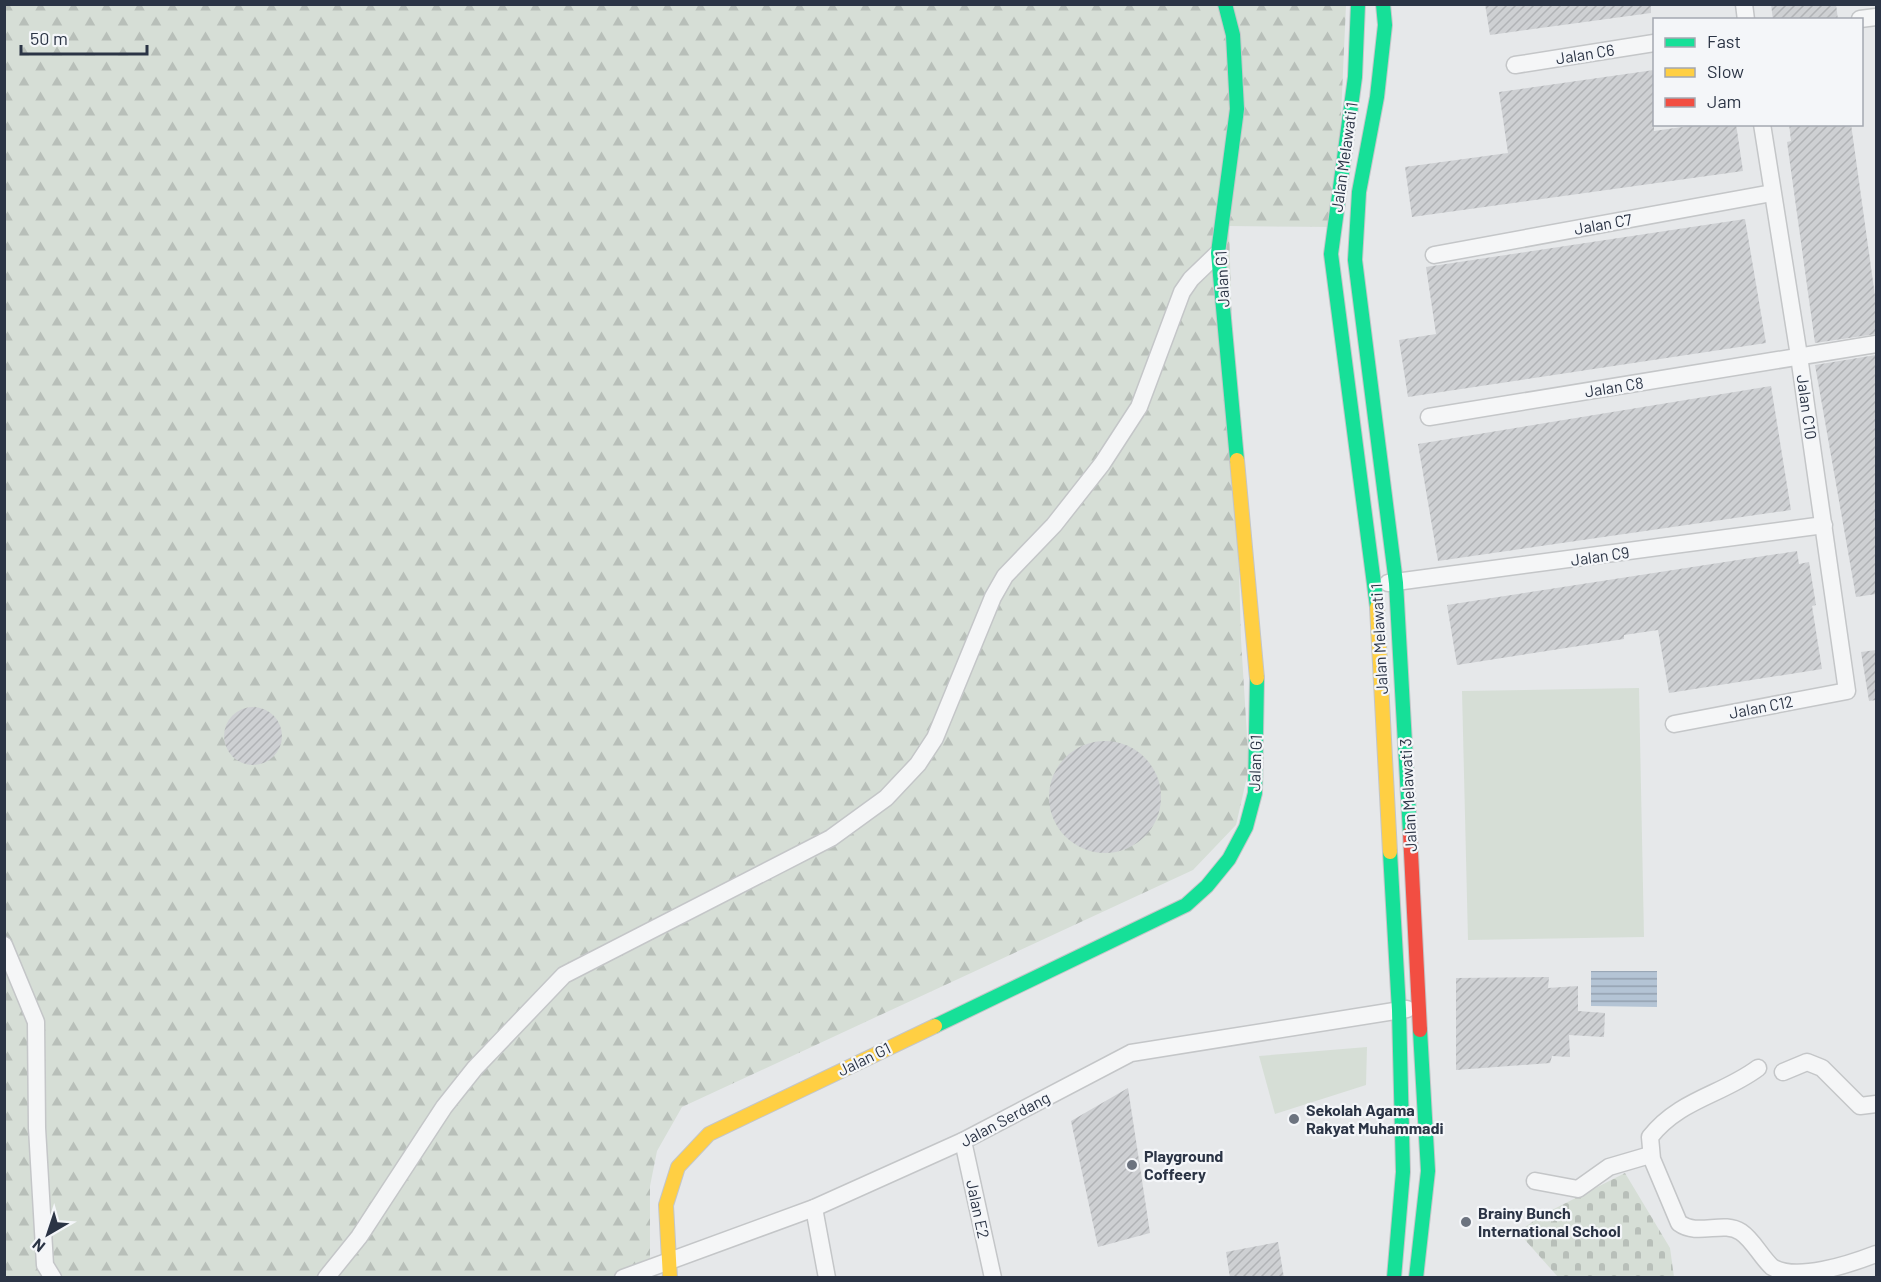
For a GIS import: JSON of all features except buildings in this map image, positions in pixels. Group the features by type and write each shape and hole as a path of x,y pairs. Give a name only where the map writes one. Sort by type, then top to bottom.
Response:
{"street":[{"name":"Jalan G1","path":"670,1278 667,1260 666,1205 678,1167 708,1134 1186,905 1208,886 1230,859 1246,827 1255,793 1258,690 1218,252 1237,109 1233,35 1225,4"},
{"name":"Jalan Melawati 1","path":"1358,4 1355,77 1331,254 1376,584 1399,1010 1403,1172 1394,1278"},
{"name":"Jalan Melawati 1","path":"1383,4 1377,97 1359,192 1354,260 1396,583"},
{"name":"Jalan C6","path":"1515,64 1653,43"},
{"name":"Jalan C10","path":"1762,126 1799,356 1847,691"},
{"name":"Jalan C7","path":"1434,255 1772,193"},
{"path":"326,1278 359,1237 444,1107 475,1068 564,975 831,838 886,798 918,764 935,738 993,597 1001,583 1054,525 1102,464 1139,407 1182,292 1191,279 1218,252"},
{"name":"Jalan C8","path":"1430,417 1876,344"},
{"name":"Jalan C9","path":"1376,584 1824,525"},
{"name":"Jalan Melawati 3","path":"1396,583 1420,1007"},
{"name":"Jalan C12","path":"1674,724 1847,691"},
{"path":"4,945 36,1022 37,1128 45,1265 53,1278"},
{"path":"1416,1278 1428,1171 1420,1007"},
{"name":"Jalan Serdang","path":"623,1278 814,1208 963,1141 1131,1053 1420,1007"},
{"path":"1783,1072 1807,1062 1822,1068 1860,1106 1876,1104"},
{"path":"1758,1068 1701,1096 1660,1124 1650,1137 1650,1155 1679,1223 1700,1230 1726,1228 1741,1232 1765,1261 1781,1274 1804,1275 1831,1269 1876,1254"},
{"name":"Jalan E2","path":"963,1141 993,1278"},
{"path":"1535,1180 1578,1189 1609,1167 1650,1155"},
{"path":"814,1208 827,1278"}],"green space":[{"path":"5,5 1346,5 1336,227 1229,226 1241,639 1249,768 1236,825 1193,870 682,1107 657,1151 650,1186 650,1261 613,1277 5,1278"},
{"path":"1639,688 1644,937 1468,940 1462,691"},
{"path":"1367,1047 1366,1085 1275,1114 1259,1056"},
{"path":"1625,1173 1670,1248 1674,1277 1558,1277 1518,1232 1542,1215"}],"water":[{"path":"1591,971 1657,971 1657,1007 1591,1006"}],"traffic: fast":[{"path":"1225,4 1233,35 1237,109 1218,253 1237,460"},
{"path":"1358,4 1355,77 1331,254 1377,607"},
{"path":"1383,4 1385,25 1377,97 1359,192 1355,260 1396,583 1410,833"},
{"path":"935,1026 1186,905 1207,886 1229,859 1246,827 1255,793 1257,678"},
{"path":"1390,852 1399,1010 1403,1172 1394,1278"},
{"path":"1416,1278 1428,1171 1420,1030"}],"traffic: slow":[{"path":"1237,460 1257,678"},
{"path":"1377,607 1390,852"},
{"path":"670,1278 666,1205 678,1167 709,1134 935,1026"}],"traffic: jam":[{"path":"1410,833 1420,1030"}],"place":[{"name":"Sekolah Agama Rakyat Muhammadi","path":"1294,1119"},
{"name":"Playground Coffeery","path":"1132,1165"},
{"name":"Brainy Bunch International School","path":"1466,1222"}]}
